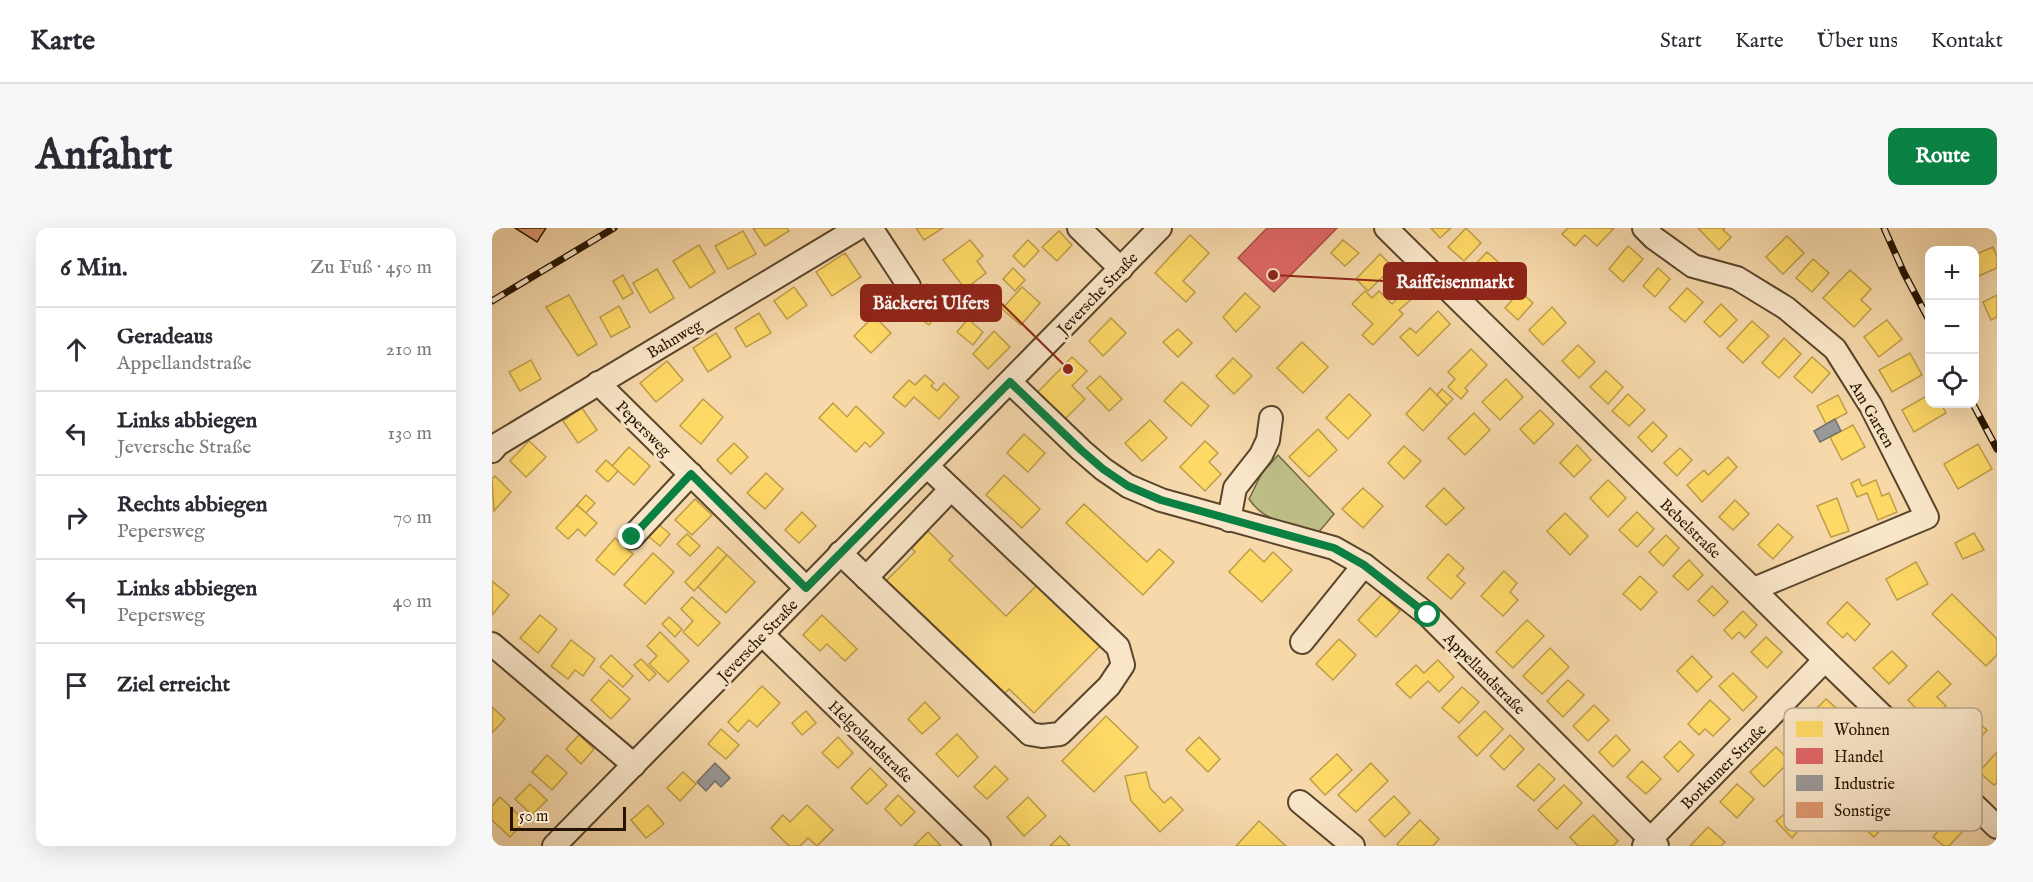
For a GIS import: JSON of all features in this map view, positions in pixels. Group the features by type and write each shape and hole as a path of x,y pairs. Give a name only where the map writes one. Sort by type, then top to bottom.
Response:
{"street":[{"name":"Bahnweg","path":"492,451 498,444 598,383 858,228"},
{"path":"871,228 909,286"},
{"path":"1079,228 1120,269"},
{"name":"Jeversche Straße","path":"554,846 1160,228"},
{"name":"Bebelstraße","path":"1386,228 1875,708"},
{"name":"Am Garten","path":"1644,228 1693,266 1737,278 1786,308 1835,349 1871,406 1927,517 1754,589"},
{"name":"Appellandstraße","path":"1010,382 1081,450 1128,486 1161,500 1334,548 1364,565 1428,615 1650,844"},
{"name":"Pepersweg","path":"598,383 806,588"},
{"path":"1229,520 1235,488 1261,454 1268,440 1270,418"},
{"path":"840,553 1030,734 1042,736 1060,734 1109,686 1123,665 1118,647 927,466"},
{"path":"632,537 691,474"},
{"path":"866,578 951,489"},
{"path":"888,506 912,530"},
{"path":"1302,642 1364,565"},
{"name":"Helgolandstraße","path":"763,635 979,846"},
{"path":"496,657 634,765"},
{"name":"Borkumer Straße","path":"1650,844 1825,660"},
{"path":"1300,802 1353,846"},
{"name":"Bebelstraße","path":"1982,812 1997,826"}],"green space":[{"path":"1278,455 1334,514 1318,533 1271,518 1255,507 1249,499 1262,473"}],"building: Wohnen":[{"path":"753,228 787,228 789,231 765,246"},
{"path":"916,228 943,228 924,240"},
{"path":"1431,228 1451,228 1440,238"},
{"path":"1466,228 1481,243 1464,261 1448,247"},
{"path":"1568,228 1614,228 1597,246 1585,235 1575,246 1562,234"},
{"path":"1698,228 1725,228 1723,230 1731,237 1719,250"},
{"path":"743,231 756,254 728,269 715,246"},
{"path":"1059,231 1072,245 1057,261 1042,247"},
{"path":"1190,235 1209,253 1183,281 1195,292 1186,302 1155,273"},
{"path":"1787,236 1804,253 1783,274 1766,257"},
{"path":"970,240 983,256 977,261 986,273 965,289 943,260"},
{"path":"1028,240 1039,251 1024,267 1013,256"},
{"path":"1343,240 1359,253 1345,266 1331,253"},
{"path":"699,245 715,272 690,288 673,261"},
{"path":"1628,246 1643,259 1623,282 1609,269"},
{"path":"1993,247 1997,257 1997,268 1979,276 1979,253"},
{"path":"1487,252 1505,268 1488,287 1470,270"},
{"path":"845,253 861,277 832,296 816,272"},
{"path":"1380,254 1393,267 1368,291 1356,279"},
{"path":"1813,259 1829,273 1812,292 1796,278"},
{"path":"1013,268 1025,280 1015,291 1003,279"},
{"path":"1658,268 1670,279 1655,297 1643,286"},
{"path":"657,269 674,298 650,313 633,283"},
{"path":"1850,270 1871,289 1861,300 1871,309 1854,327 1823,298"},
{"path":"623,275 633,293 623,299 613,281"},
{"path":"1405,278 1420,292 1399,310 1403,314 1373,345 1362,335 1373,324 1352,304 1365,291 1372,298 1379,291 1392,304 1396,300 1390,294"},
{"path":"927,284 947,299 929,325 908,310"},
{"path":"794,287 807,305 787,319 774,301"},
{"path":"1022,287 1040,303 1021,325 1002,309"},
{"path":"1687,288 1703,302 1685,322 1669,308"},
{"path":"1520,291 1533,303 1518,320 1505,308"},
{"path":"1245,293 1260,307 1236,332 1223,317"},
{"path":"569,295 597,344 578,356 546,307"},
{"path":"1997,295 1997,317 1991,320 1983,302"},
{"path":"1721,304 1737,320 1720,337 1704,322"},
{"path":"619,306 630,327 611,337 600,317"},
{"path":"1552,307 1566,323 1543,345 1529,330"},
{"path":"1438,311 1450,324 1418,356 1400,337 1410,328 1416,333"},
{"path":"759,313 771,333 746,347 735,328"},
{"path":"874,316 891,333 871,353 854,336"},
{"path":"1111,318 1126,333 1103,356 1089,341"},
{"path":"968,319 983,332 973,345 957,332"},
{"path":"1887,320 1902,339 1879,357 1864,337"},
{"path":"1752,321 1769,336 1743,363 1727,348"},
{"path":"1178,329 1192,343 1178,357 1163,342"},
{"path":"994,331 1010,347 988,369 973,354"},
{"path":"716,333 731,357 708,372 693,348"},
{"path":"1784,338 1801,354 1779,378 1762,363"},
{"path":"1302,342 1328,367 1303,393 1277,368"},
{"path":"1578,345 1595,362 1579,378 1562,361"},
{"path":"1471,349 1487,365 1465,388 1468,391 1461,399 1448,387 1455,379 1448,372"},
{"path":"1910,353 1922,375 1892,392 1879,370"},
{"path":"1072,357 1087,371 1072,386 1085,399 1065,419 1038,392"},
{"path":"1812,357 1830,373 1812,393 1794,377"},
{"path":"1233,358 1252,376 1234,394 1216,376"},
{"path":"531,360 541,379 520,391 509,372"},
{"path":"667,361 683,380 656,402 640,383"},
{"path":"1606,371 1623,387 1608,404 1590,387"},
{"path":"925,375 934,383 931,386 937,391 944,383 959,397 939,419 914,397 905,407 893,397 909,380 915,385"},
{"path":"1100,376 1122,399 1109,411 1087,388"},
{"path":"1506,379 1523,397 1500,420 1482,402"},
{"path":"1182,382 1209,406 1191,426 1164,401"},
{"path":"1430,388 1447,405 1423,431 1406,414"},
{"path":"1442,389 1453,399 1447,405 1437,395"},
{"path":"1349,394 1371,415 1348,439 1326,418"},
{"path":"1628,394 1645,410 1629,426 1612,411"},
{"path":"1838,395 1847,413 1826,424 1817,406"},
{"path":"1925,397 1925,408 1943,408 1946,413 1914,432 1902,410"},
{"path":"703,399 723,417 701,444 680,426"},
{"path":"833,403 847,417 856,406 884,433 870,447 865,442 856,452 819,418"},
{"path":"582,408 597,430 578,443 563,421"},
{"path":"1540,410 1554,424 1534,444 1520,429"},
{"path":"1474,413 1490,430 1465,455 1448,438"},
{"path":"1150,420 1167,438 1142,461 1125,443"},
{"path":"1653,422 1667,436 1652,452 1638,437"},
{"path":"1853,425 1865,447 1842,460 1830,437"},
{"path":"1318,429 1337,450 1309,477 1289,457"},
{"path":"1024,434 1045,453 1028,472 1007,453"},
{"path":"529,441 546,457 526,477 510,461"},
{"path":"1205,441 1218,453 1209,462 1221,474 1205,491 1180,467"},
{"path":"734,443 748,457 731,474 717,460"},
{"path":"1978,444 1992,469 1958,489 1944,464"},
{"path":"1577,445 1591,460 1574,477 1560,463"},
{"path":"1404,446 1421,461 1404,479 1388,463"},
{"path":"629,447 650,466 634,485 612,466"},
{"path":"1680,448 1692,460 1677,476 1664,463"},
{"path":"1728,457 1737,467 1702,502 1687,485 1704,470 1708,475"},
{"path":"606,460 618,471 608,482 596,471"},
{"path":"766,473 783,489 765,509 747,493"},
{"path":"1004,475 1040,509 1022,528 986,495"},
{"path":"495,476 511,492 494,511 492,479"},
{"path":"1859,479 1862,486 1876,480 1882,496 1889,493 1897,512 1878,520 1867,493 1857,497 1851,483"},
{"path":"1608,480 1626,498 1608,517 1590,498"},
{"path":"1363,488 1383,506 1363,528 1342,509"},
{"path":"1444,488 1464,508 1446,525 1426,506"},
{"path":"586,495 595,503 586,513 577,505"},
{"path":"1837,498 1849,531 1831,537 1817,506"},
{"path":"695,499 712,515 692,535 675,520"},
{"path":"1735,500 1749,514 1733,530 1719,517"},
{"path":"1084,504 1147,562 1159,549 1174,562 1143,595 1066,523"},
{"path":"577,505 597,523 585,536 578,529 568,539 556,528"},
{"path":"802,512 816,526 799,543 785,530"},
{"path":"1637,512 1654,529 1637,547 1619,530"},
{"path":"1565,513 1588,536 1570,555 1547,531"},
{"path":"658,524 670,534 660,546 648,536"},
{"path":"1778,524 1793,537 1773,559 1758,545"},
{"path":"928,531 953,556 949,560 1006,616 1044,578 1106,640 1034,713 1009,689 999,699 883,584 915,552 912,548"},
{"path":"1974,533 1984,550 1963,559 1955,543"},
{"path":"687,534 700,546 690,556 677,544"},
{"path":"1666,535 1679,548 1663,566 1649,552"},
{"path":"615,538 633,554 614,575 596,560"},
{"path":"718,547 727,555 694,591 685,582"},
{"path":"1250,549 1264,562 1273,552 1292,570 1262,602 1229,572"},
{"path":"653,553 674,572 645,604 624,585"},
{"path":"1448,554 1464,568 1457,576 1465,583 1451,599 1427,578"},
{"path":"727,555 755,582 726,613 698,587"},
{"path":"1689,560 1703,575 1688,590 1673,576"},
{"path":"1916,562 1928,584 1897,600 1886,579"},
{"path":"1504,571 1517,583 1510,592 1518,600 1503,616 1481,596"},
{"path":"1640,576 1657,592 1641,610 1623,594"},
{"path":"492,581 509,595 492,615"},
{"path":"1712,586 1728,602 1714,616 1698,601"},
{"path":"1382,594 1400,611 1376,637 1358,620"},
{"path":"1952,594 1997,639 1997,655 1986,666 1932,614"},
{"path":"692,597 720,623 698,646 683,632 693,621 681,609"},
{"path":"1847,602 1870,624 1855,641 1847,633 1843,638 1827,623"},
{"path":"1743,611 1757,625 1745,638 1739,632 1732,639 1724,630"},
{"path":"540,615 557,629 538,653 520,638"},
{"path":"822,615 857,649 845,661 827,644 820,651 803,635"},
{"path":"669,617 682,629 675,637 662,624"},
{"path":"1527,620 1544,636 1513,668 1496,652"},
{"path":"660,632 689,661 668,682 649,664 657,656 647,646"},
{"path":"1766,637 1782,652 1767,668 1751,652"},
{"path":"1339,639 1356,655 1333,680 1316,664"},
{"path":"571,640 595,659 583,676 575,670 568,679 551,666"},
{"path":"1550,648 1569,667 1542,694 1523,676"},
{"path":"1892,651 1907,666 1889,684 1873,668"},
{"path":"611,655 633,676 623,687 600,667"},
{"path":"1692,656 1712,677 1697,692 1677,671"},
{"path":"641,659 656,674 649,681 634,665"},
{"path":"1438,660 1454,677 1439,692 1428,681 1410,698 1396,684 1416,665 1424,673"},
{"path":"1938,671 1951,684 1937,697 1946,706 1944,708 1916,708 1908,700"},
{"path":"1733,673 1757,697 1743,711 1719,686"},
{"path":"609,680 630,699 611,719 591,700"},
{"path":"1568,680 1584,695 1563,717 1547,701"},
{"path":"762,686 780,703 757,727 749,720 738,732 728,722"},
{"path":"1462,687 1479,702 1459,723 1442,708"},
{"path":"1826,699 1836,708 1817,708"},
{"path":"1710,700 1730,719 1713,736 1705,729 1699,735 1688,724"},
{"path":"925,702 940,718 922,734 908,719"},
{"path":"1594,705 1609,720 1588,741 1573,726"},
{"path":"492,707 505,719 492,733"},
{"path":"806,711 816,723 802,735 792,723"},
{"path":"1485,711 1503,729 1477,756 1458,737"},
{"path":"1106,716 1138,747 1094,792 1062,761"},
{"path":"1982,726 1987,730 1982,736"},
{"path":"721,729 739,745 726,759 708,744"},
{"path":"957,734 978,757 958,777 936,754"},
{"path":"579,735 594,749 581,764 566,749"},
{"path":"1510,735 1524,749 1504,770 1490,756"},
{"path":"1616,735 1630,750 1613,767 1599,752"},
{"path":"838,737 853,753 838,768 822,753"},
{"path":"1199,737 1220,759 1208,772 1186,750"},
{"path":"1680,741 1694,755 1678,772 1664,757"},
{"path":"1776,747 1784,755 1784,767 1764,787 1750,772"},
{"path":"1997,752 1997,783 1994,785 1982,775 1982,769"},
{"path":"1337,754 1352,770 1325,795 1310,779"},
{"path":"547,755 567,773 552,790 532,772"},
{"path":"1642,761 1661,779 1646,794 1627,777"},
{"path":"1371,763 1388,781 1356,812 1338,795"},
{"path":"1539,764 1555,779 1534,801 1517,786"},
{"path":"995,766 1008,779 987,799 974,787"},
{"path":"870,768 887,785 867,804 851,788"},
{"path":"683,772 696,784 680,801 667,788"},
{"path":"1146,772 1150,788 1164,803 1171,797 1183,810 1160,832 1131,801 1125,776"},
{"path":"530,784 547,800 532,815 515,799"},
{"path":"1737,784 1754,799 1737,818 1720,802"},
{"path":"1564,785 1582,803 1557,829 1538,810"},
{"path":"898,795 915,812 901,826 885,809"},
{"path":"1394,796 1410,813 1385,837 1369,820"},
{"path":"500,797 525,821 510,837 492,820 492,806"},
{"path":"1028,797 1046,816 1024,836 1007,817"},
{"path":"648,805 664,824 646,838 631,820"},
{"path":"807,805 833,830 817,846 808,838 800,846 789,846 771,828 783,815 790,822"},
{"path":"1784,814 1784,830 1776,821"},
{"path":"1593,815 1618,841 1613,846 1578,846 1570,837"},
{"path":"1420,820 1439,839 1433,846 1399,846 1397,844"},
{"path":"1259,821 1286,846 1236,846"},
{"path":"1708,827 1725,842 1721,846 1690,846"},
{"path":"1785,831 1798,831 1792,838"},
{"path":"1867,831 1880,831 1874,837"},
{"path":"1938,831 1962,832 1949,846 1944,846 1933,837"},
{"path":"928,832 941,846 914,846"},
{"path":"1060,836 1070,846 1050,846"}],"building: Handel":[{"path":"1267,228 1337,228 1274,292 1238,258"}],"building: Industrie":[{"path":"1835,419 1841,431 1820,442 1814,431"},
{"path":"715,763 730,778 721,787 715,781 706,791 697,782"}],"building: Sonstige":[{"path":"515,228 546,228 537,242"}],"railway":[{"path":"492,301 614,228"},
{"path":"1884,228 1925,313"},
{"path":"1975,408 1997,449"}],"place":[{"name":"Raiffeisenmarkt","path":"1273,275"},
{"name":"Bäckerei Ulfers","path":"1068,369"}],"route":[{"path":"632,537 691,474 806,588 1010,382 1081,450 1128,486 1161,500 1334,548 1364,565 1428,615"}]}
